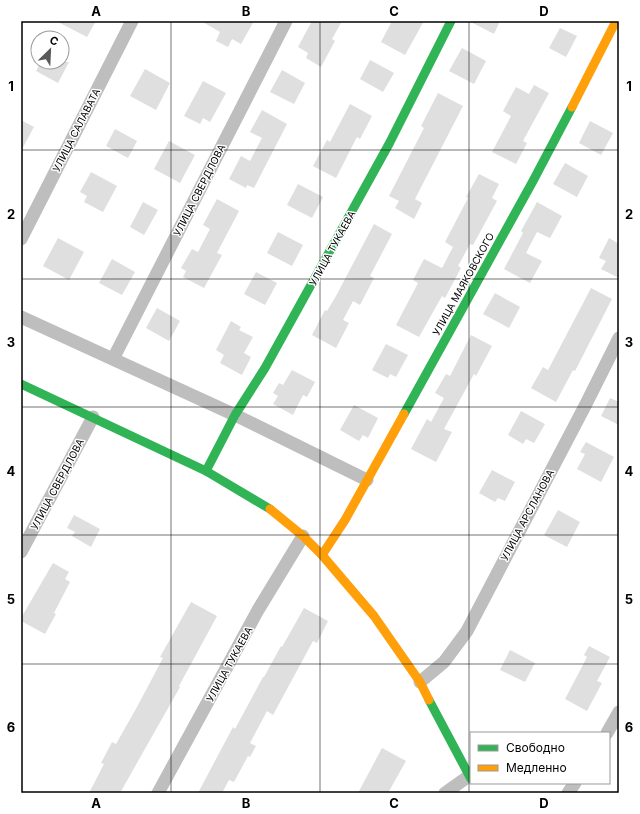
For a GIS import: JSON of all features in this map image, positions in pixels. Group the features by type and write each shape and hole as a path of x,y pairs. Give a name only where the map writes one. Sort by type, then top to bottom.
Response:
{"street":[{"name":"УЛИЦА САЛАВАТА","path":"21,239 132,21"},
{"name":"УЛИЦА СВЕРДЛОВА","path":"112,359 286,21"},
{"name":"УЛИЦА ТУКАЕВА","path":"206,471 235,415 265,368 386,150 451,21"},
{"name":"УЛИЦА МАЯКОВСКОГО","path":"322,555 345,520 533,181 616,21"},
{"path":"21,317 235,415 367,480"},
{"name":"УЛИЦА АРСЛАНОВА","path":"420,682 444,662 467,630 586,404 619,338"},
{"path":"21,384 93,416 206,471 269,508 303,536 322,555 374,616 420,682 470,778"},
{"name":"УЛИЦА СВЕРДЛОВА","path":"21,552 93,416"},
{"name":"УЛИЦА ТУКАЕВА","path":"158,793 258,610 303,536"},
{"path":"608,732 619,712"},
{"path":"445,793 470,783"},
{"path":"568,793 574,784"}],"building":[{"path":"56,21 96,21 87,37"},
{"path":"201,21 254,21 241,44 232,39 228,47 216,41 220,32"},
{"path":"312,21 342,21 332,39 335,41 321,67 306,58 308,53 298,47"},
{"path":"392,21 424,21 405,55 381,42"},
{"path":"469,21 500,21 494,34"},
{"path":"560,28 577,36 566,57 549,48"},
{"path":"462,48 486,61 474,84 449,71"},
{"path":"370,60 394,73 383,92 360,79"},
{"path":"145,69 170,83 156,110 130,96"},
{"path":"37,70 65,70 58,83"},
{"path":"282,70 305,83 294,104 270,92"},
{"path":"203,81 226,93 210,122 203,118 200,124 184,116"},
{"path":"534,85 549,93 523,141 527,143 516,164 492,152 511,116 503,111 516,87 529,94"},
{"path":"438,93 463,106 415,199 422,203 414,219 395,208 399,201 389,196 424,128 421,126"},
{"path":"350,104 372,116 360,139 357,137 336,178 313,166 327,140 330,142"},
{"path":"262,110 287,124 254,188 247,185 246,188 229,179 241,156 250,161 262,138 250,132"},
{"path":"21,120 34,127 21,151"},
{"path":"590,121 613,133 601,155 579,143"},
{"path":"115,129 137,141 128,158 106,146"},
{"path":"169,141 195,155 180,183 154,169"},
{"path":"565,163 588,176 577,197 553,184"},
{"path":"91,172 117,186 103,212 84,202 87,196 80,192"},
{"path":"479,174 499,184 492,198 497,201 473,245 470,244 458,266 461,268 445,298 442,296 419,337 396,325 418,283 413,280 424,259 442,268 453,247 445,242 468,198 466,197"},
{"path":"298,184 323,197 312,218 287,205"},
{"path":"217,199 239,211 217,253 222,255 204,288 183,277 186,271 181,268 192,249 198,252 210,229 203,225"},
{"path":"143,202 158,210 144,235 130,227"},
{"path":"537,202 562,216 550,238 537,232 526,253 542,261 530,283 504,269 523,233 521,231"},
{"path":"374,224 392,234 370,276 374,278 360,305 353,301 343,320 349,323 336,348 312,335 325,310 327,311 336,296"},
{"path":"278,232 303,245 292,266 267,253"},
{"path":"58,238 84,252 69,280 43,266"},
{"path":"609,238 619,244 619,278 601,269 606,261 599,258"},
{"path":"112,259 135,272 122,295 99,283"},
{"path":"256,272 277,283 265,305 244,294"},
{"path":"591,288 612,299 575,371 573,370 556,402 531,388 543,367 548,370"},
{"path":"495,293 520,307 509,328 483,314"},
{"path":"157,308 180,321 169,341 146,328"},
{"path":"231,321 241,327 239,330 253,337 244,353 251,357 242,375 220,363 224,355 216,350"},
{"path":"471,335 492,346 476,376 474,374 444,429 452,432 436,462 411,449 427,419 431,422 444,398 435,393 446,374 450,376"},
{"path":"386,344 408,355 396,377 390,374 388,378 372,370"},
{"path":"292,370 315,382 307,397 303,395 293,415 273,404 278,396 273,393 279,383 283,385"},
{"path":"610,398 619,402 619,425 601,416"},
{"path":"354,405 378,418 368,438 363,435 359,441 340,430"},
{"path":"521,411 545,424 534,443 526,439 523,444 508,435"},
{"path":"586,442 614,457 601,482 577,469 585,454 580,452"},
{"path":"492,470 515,482 505,501 498,498 495,502 479,493"},
{"path":"558,510 580,522 567,547 544,535"},
{"path":"74,515 100,529 91,547 72,536 75,532 67,528"},
{"path":"53,563 69,572 65,579 70,582 54,613 56,614 45,634 21,621 21,618"},
{"path":"191,602 217,616 179,686 180,687 120,793 89,793 104,764 101,763 112,742 116,744 137,707 163,658 160,657"},
{"path":"304,608 328,621 317,643 313,641 273,715 267,711 250,743 256,746 250,757 248,756 234,782 229,780 222,793 198,793 233,727 235,729 263,677"},
{"path":"589,646 610,657 597,681 602,683 587,711 565,699 587,657 584,655"},
{"path":"510,650 535,663 525,682 500,670"},
{"path":"382,748 406,761 388,793 358,793"}],"traffic: fast":[{"path":"206,471 235,415 265,368 389,144 451,21"},
{"path":"404,414 533,181 572,107"},
{"path":"21,384 206,471 270,509"},
{"path":"429,700 470,777"}],"traffic: slow":[{"path":"572,107 616,21"},
{"path":"322,555 345,520 404,414"},
{"path":"270,509 303,536 322,555 374,616 420,682 429,700"}]}
